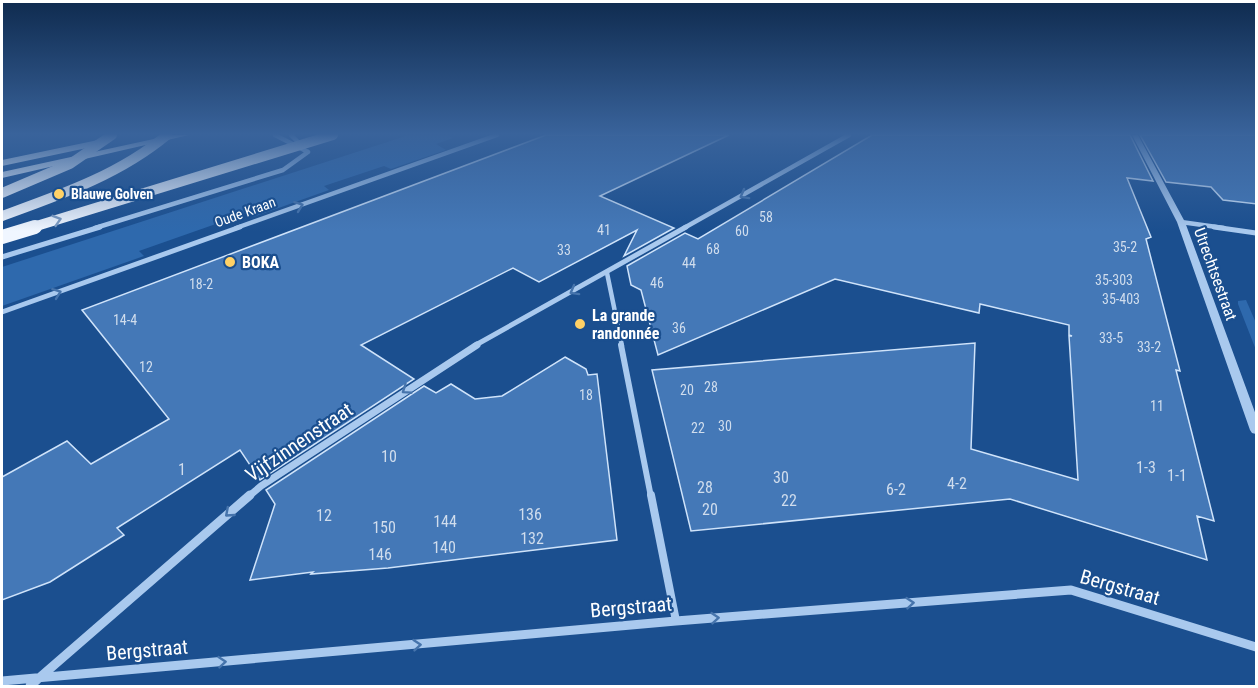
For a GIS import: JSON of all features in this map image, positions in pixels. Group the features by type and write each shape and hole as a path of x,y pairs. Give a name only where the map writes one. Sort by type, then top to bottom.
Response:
{"main road":[{"path":"2,175 38,167"},
{"path":"2,193 63,167"},
{"path":"2,216 90,181 117,167"},
{"path":"2,237 229,167"}],"street":[{"name":"Oude Kraan","path":"2,257 287,167"},
{"name":"Oude Kraan","path":"2,312 407,167"},
{"name":"Vijfzinnenstraat","path":"30,687 261,486 452,360 793,167"},
{"name":"Utrechtsestraat","path":"1152,167 1181,222 1257,429"},
{"path":"1181,222 1257,233"},
{"path":"607,273 676,621"},
{"name":"Bergstraat","path":"2,681 676,621 1071,590 1257,647"}],"shaded area":[{"path":"310,167 381,167 324,186 329,190 253,217 247,213 139,251 144,256 2,306 2,267"},
{"path":"1246,300 1256,323 1256,350 1238,304 1238,301"}],"building":[{"path":"461,167 661,167 600,196 674,228 624,256 637,230 539,282 513,268 361,345 414,379 260,480 240,450 117,528 124,535 50,582 2,600 2,477 67,441 91,464 169,419 82,310"},
{"path":"818,167 1146,167 1153,181 1127,178 1151,237 1146,239 1180,371 1176,370 1214,521 1197,516 1207,560 1010,499 691,531 652,370 975,343 971,449 1078,480 1069,336 1072,336 1069,335 1069,325 980,304 979,313 835,279 658,355 641,290 631,285 627,266 685,233 698,239"},
{"path":"1158,167 1257,167 1257,204 1223,200 1211,187 1166,182"},
{"path":"565,357 586,369 588,375 597,374 617,540 388,568 311,574 313,572 250,580 275,504 266,490 424,386 436,393 451,384 475,399 502,396"}],"place":[{"name":"Blauwe Golven","path":"59,194"},
{"name":"BOKA","path":"230,262"},
{"name":"La grande randonnée","path":"580,324"}]}
